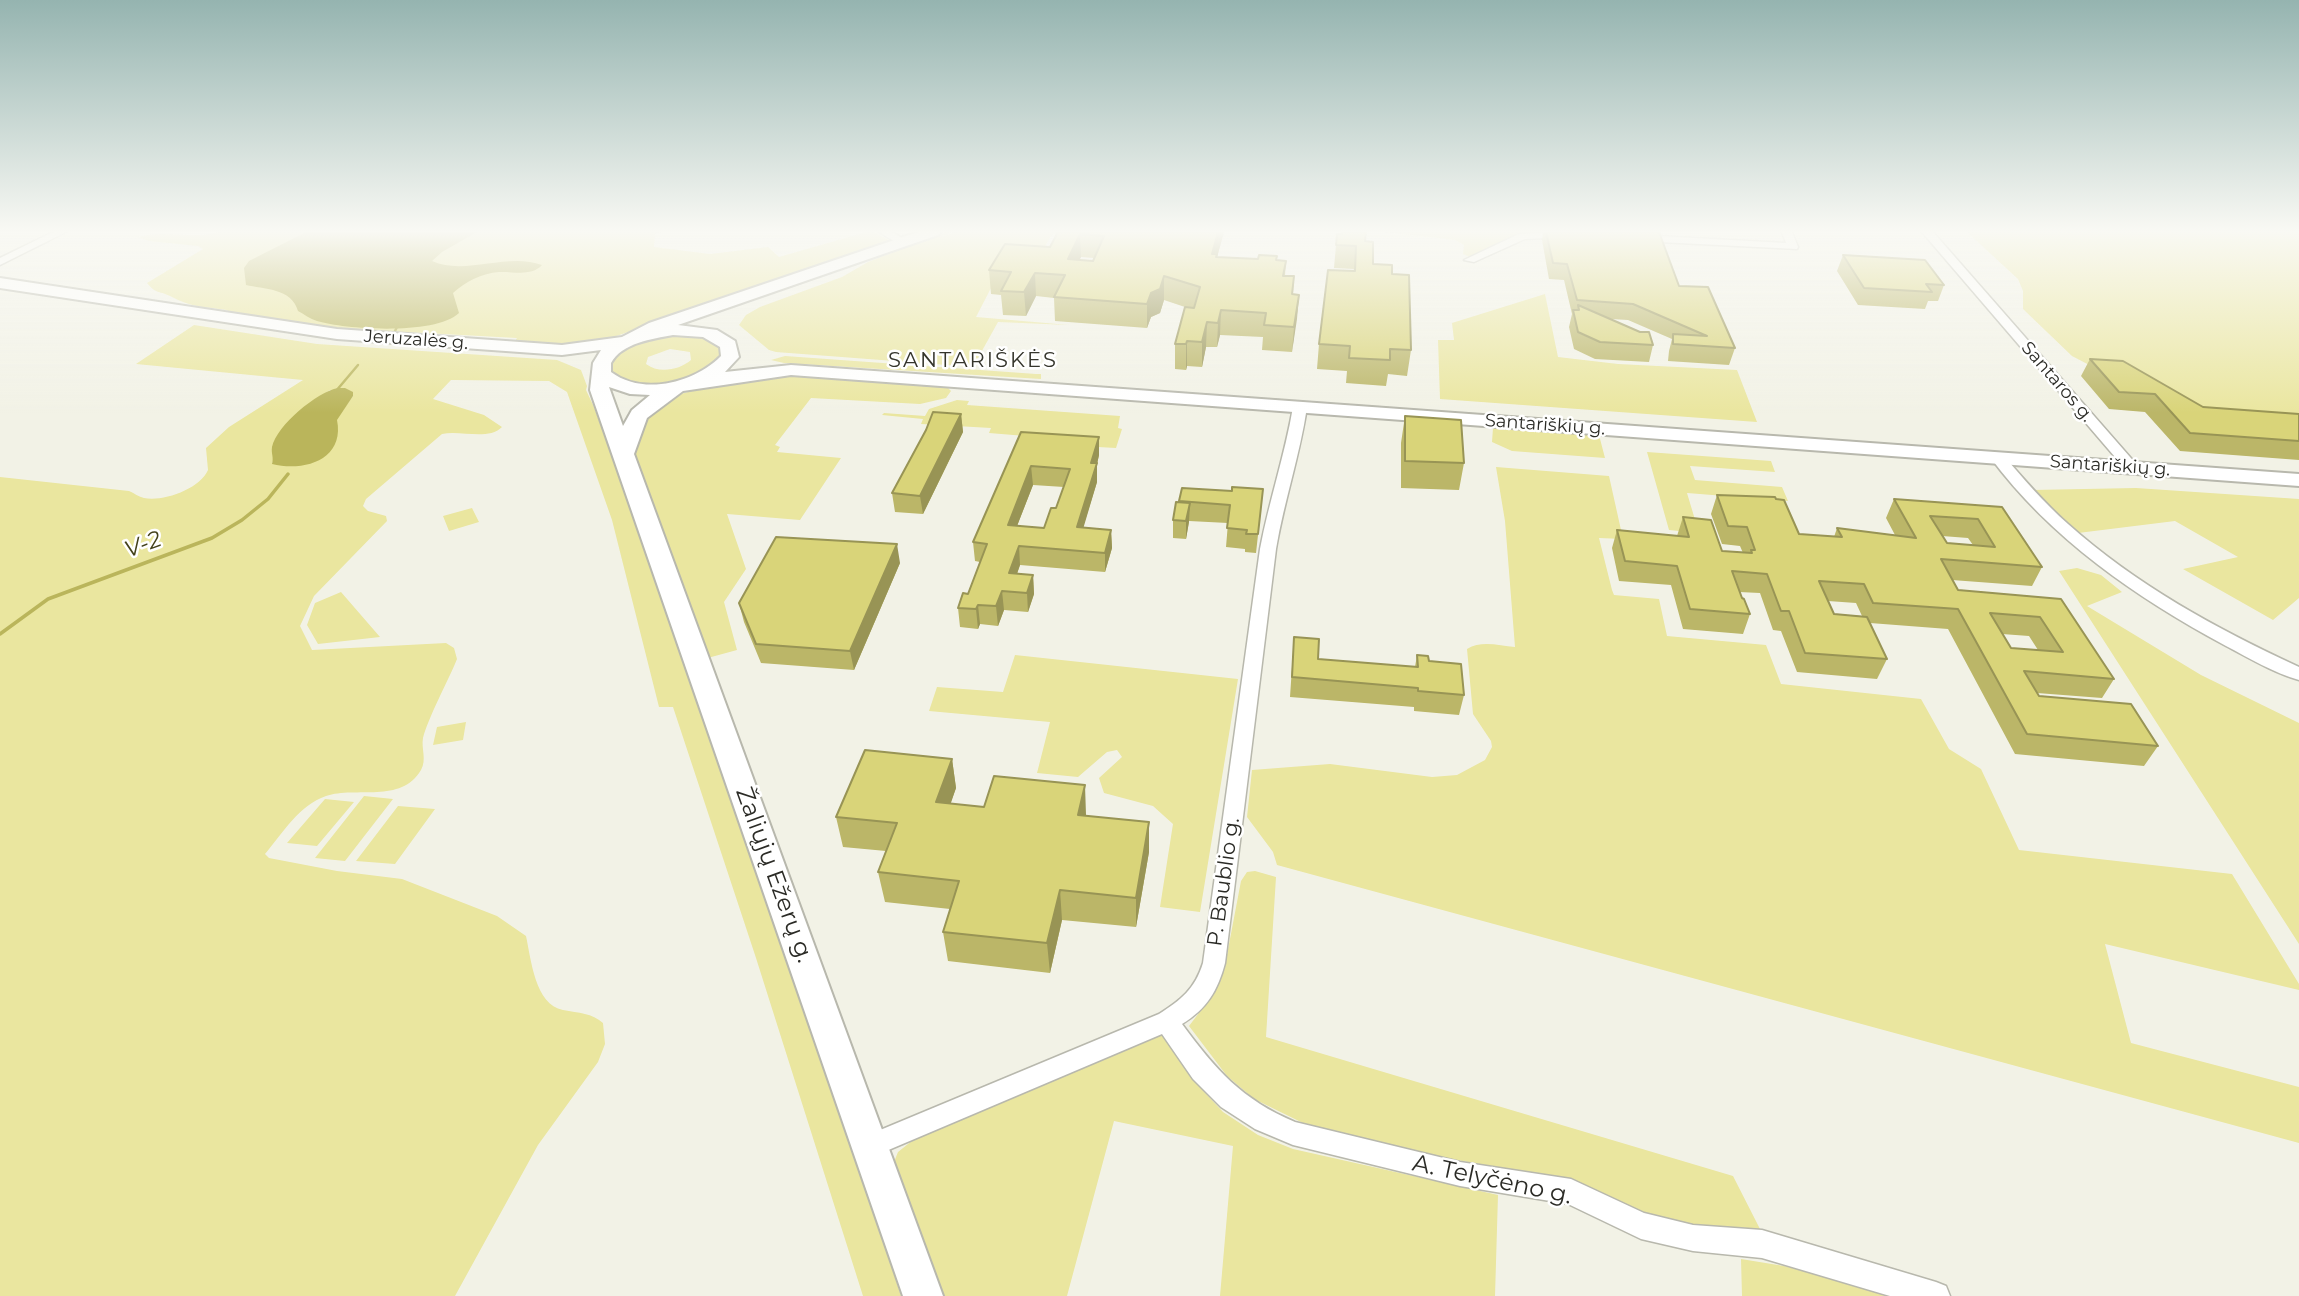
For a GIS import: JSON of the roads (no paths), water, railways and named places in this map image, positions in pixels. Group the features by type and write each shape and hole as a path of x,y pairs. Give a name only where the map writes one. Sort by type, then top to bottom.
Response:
{"main road":[{"name":"Jeruzalės g.","path":"10,292 329,339 567,356 601,372 607,380 627,387 655,389 690,383"},
{"name":"Jeruzalės g.","path":"63,292 337,334 562,350 629,341"},
{"path":"601,372 604,359 655,327 759,292"},
{"path":"624,454 631,425 640,412 725,364 740,349 724,328 729,315 765,292"},
{"name":"Santariškių g.","path":"629,341 659,332 687,330 710,333 791,370"},
{"name":"Santariškių g.","path":"690,383 791,370 2299,480"},
{"name":"Žaliųjų Ežerų g.","path":"601,372 599,390 923,1296"}],"street":[{"name":"Santaros g.","path":"1980,292 2132,468"},
{"name":"P. Baublio g.","path":"870,1146 1167,1021 1192,1006 1203,994 1213,963 1268,548 1276,505 1293,452 1300,407"},
{"path":"1997,457 2032,498 2072,536 2134,582 2207,627 2299,674"},
{"name":"A. Telyčėno g.","path":"1167,1021 1202,1071 1230,1099 1264,1121 1293,1133 1460,1174 1571,1192 1641,1226 1693,1238 1762,1244 1936,1296"}],"waterway":[{"name":"V-2","path":"395,331 397,327"},
{"name":"V-2","path":"336,391 358,365"},
{"name":"V-2","path":"0,634 48,599 212,538 242,520 268,499 288,474"}],"district":[{"name":"SANTARIŠKĖS","path":"973,361"}]}
